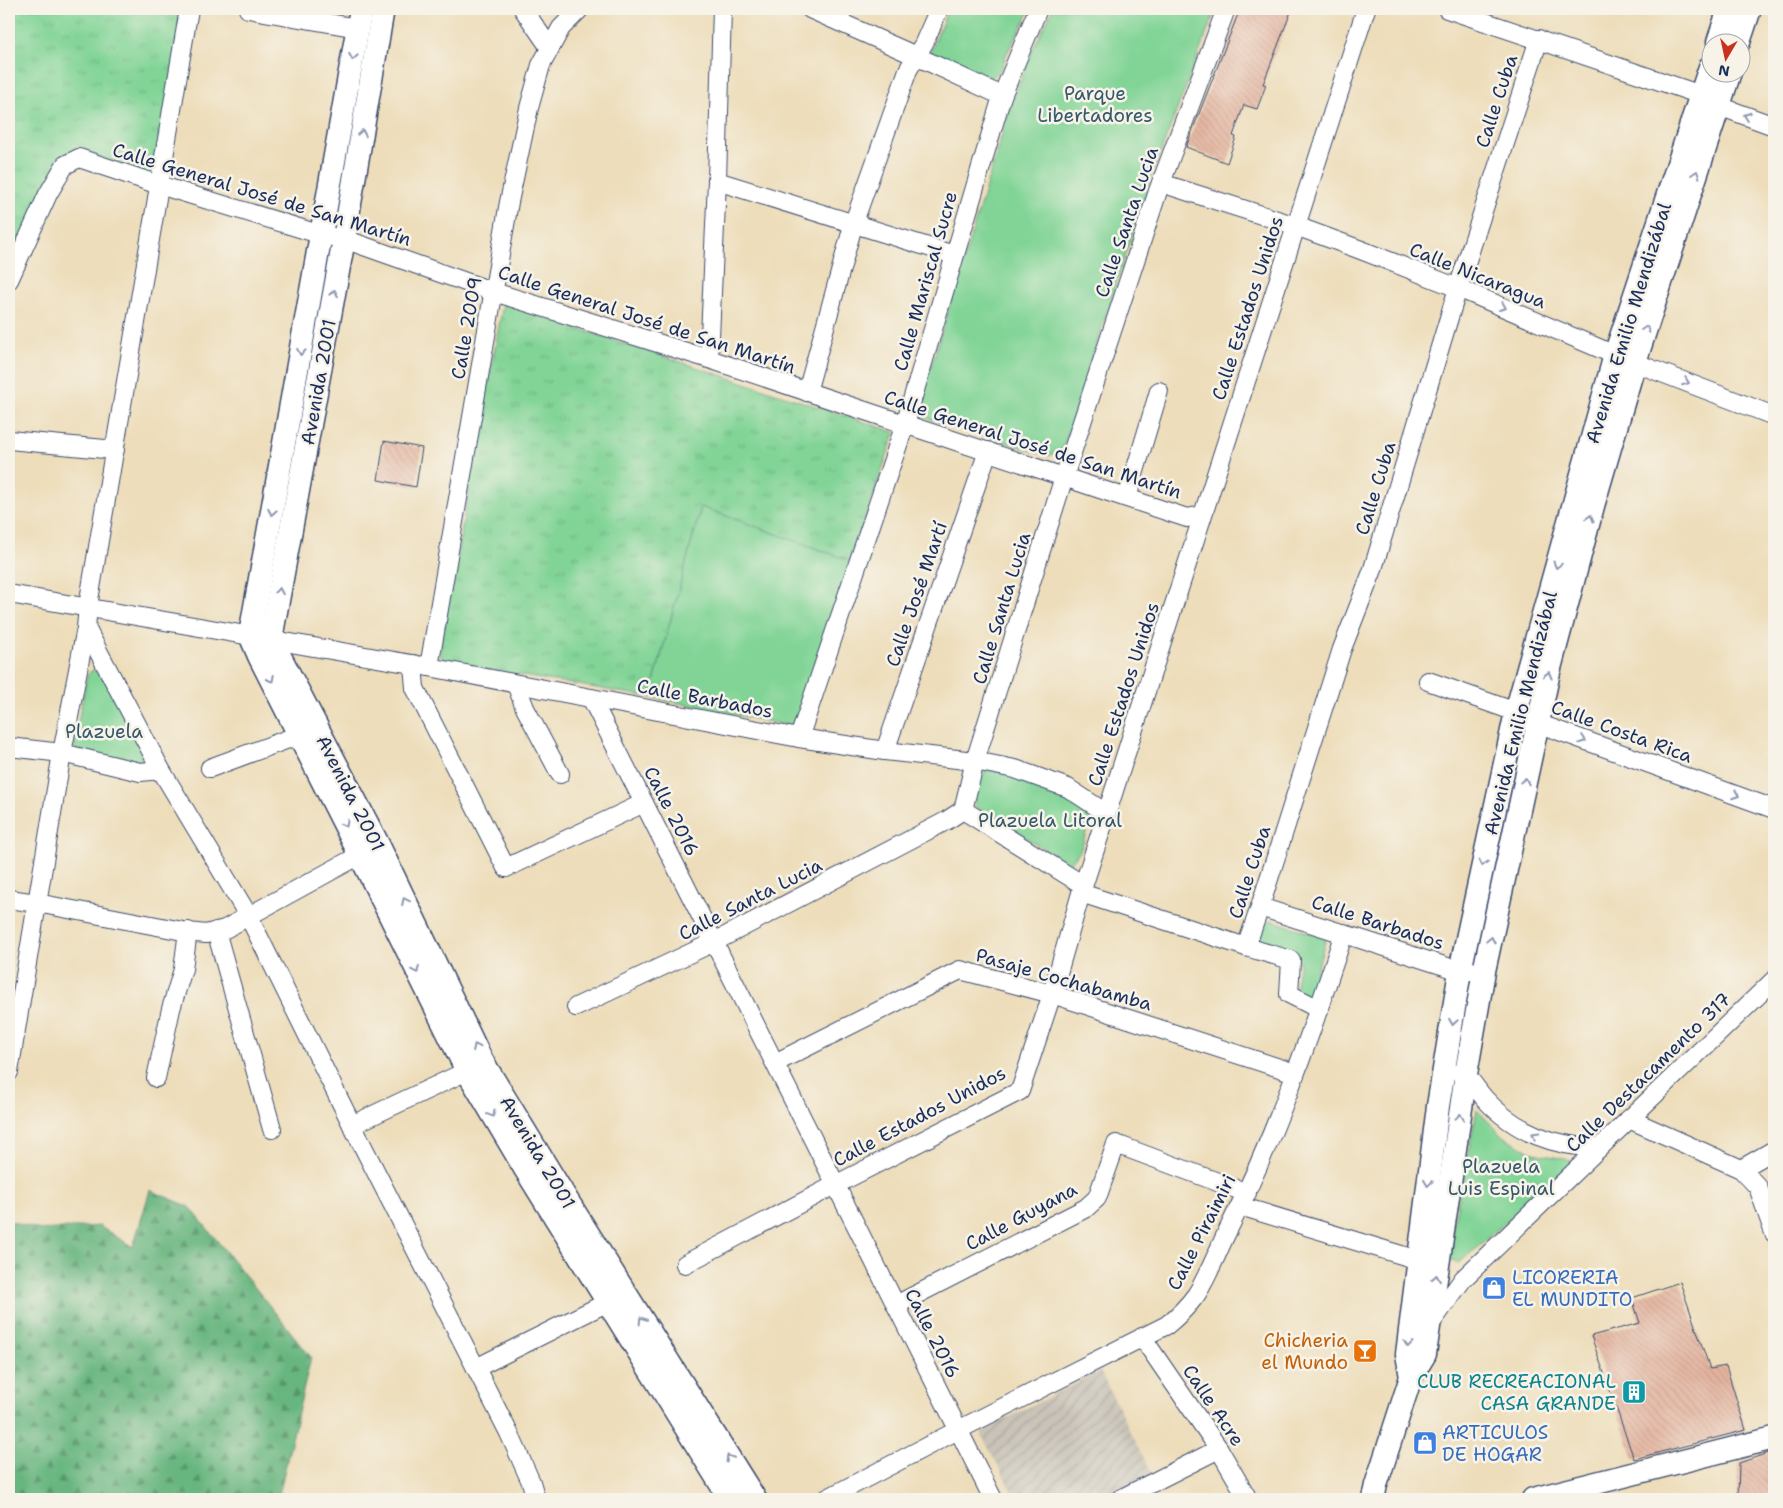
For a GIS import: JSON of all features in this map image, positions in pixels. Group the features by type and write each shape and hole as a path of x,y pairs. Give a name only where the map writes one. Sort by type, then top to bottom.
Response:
{"main road":[{"name":"Avenida 2001","path":"383,9 344,239 260,637 369,850 482,1059 567,1200 755,1499"},
{"path":"1721,32 1729,9"},
{"path":"1742,32 1750,9"},
{"name":"Avenida 2001","path":"360,18 322,236 260,637 259,656 299,735 369,850 467,1071 525,1169 730,1499"},
{"name":"Avenida Emilio Mendizábal","path":"1710,82 1710,101"},
{"name":"Avenida Emilio Mendizábal","path":"1373,1499 1411,1377 1425,1354 1456,1072 1460,971 1516,712 1625,358 1710,101 1723,82"},
{"name":"Avenida Emilio Mendizábal","path":"1411,1377 1407,1354 1438,1106 1456,1072 1484,971 1549,672 1591,516 1625,358"},
{"path":"1534,1499 1774,1438"}],"street":[{"path":"9,1072 62,754 86,628 88,606 189,9"},
{"path":"248,9 360,18"},
{"path":"523,9 550,48"},
{"name":"Calle 2009","path":"580,9 561,28 541,65 529,108 509,202 494,292 421,666 415,688 506,868 644,803"},
{"path":"709,359 722,9"},
{"path":"810,9 1002,96"},
{"path":"807,392 854,222 908,70 924,43 939,9"},
{"name":"Calle Mariscal Sucre","path":"799,738 905,424 1002,96 1038,9"},
{"name":"Calle Santa Lucia","path":"576,1007 716,946 963,810 975,761 1064,477 1161,183 1226,9"},
{"name":"Calle Estados Unidos","path":"685,1264 833,1181 1020,1091 1052,994 1106,813 1366,9"},
{"path":"1446,9 1539,39 1774,126"},
{"name":"Calle Cuba","path":"1246,947 1342,649 1372,572 1458,288 1539,39"},
{"name":"Calle General José de San Martín","path":"9,280 48,194 65,164 79,158 322,236 344,239 494,292 709,359 1186,518 1202,515"},
{"path":"717,180 954,255"},
{"name":"Calle Nicaragua","path":"1161,183 1296,226 1458,288 1625,358 1774,416"},
{"path":"1127,498 1159,391"},
{"path":"9,440 115,450"},
{"name":"Calle José Martí","path":"886,751 988,451"},
{"name":"Calle Barbados","path":"9,594 88,606 421,666 799,738 886,751 975,761 1015,769 1068,788 1106,813"},
{"path":"86,628 161,770 248,915 352,1125 509,1433 531,1482 536,1499"},
{"name":"Calle Costa Rica","path":"1428,680 1516,712 1538,723 1774,809"},
{"path":"516,684 526,708 560,774"},
{"name":"Calle 2016","path":"592,698 833,1181"},
{"path":"210,768 299,735"},
{"path":"9,747 62,754 140,772 161,770"},
{"path":"963,810 1082,889 1246,947 1291,960 1289,994 1318,1010"},
{"path":"9,899 206,934 224,929 369,850"},
{"name":"Calle Barbados","path":"1260,907 1460,971 1484,971"},
{"path":"156,1078 171,1008 183,969 188,931"},
{"path":"216,931 272,1129"},
{"name":"Calle Piraimiri","path":"826,1499 1167,1324 1181,1313 1197,1294 1243,1200 1295,1073 1344,933"},
{"name":"Calle 2016","path":"716,946 993,1499"},
{"name":"Pasaje Cochabamba","path":"775,1062 960,970 1052,994 1295,1073"},
{"name":"Calle Destacamento 317","path":"1429,1326 1463,1279 1774,980"},
{"path":"352,1125 467,1071"},
{"path":"1456,1072 1502,1114 1543,1140 1564,1145 1600,1147"},
{"path":"1629,1119 1741,1169 1758,1187 1774,1233"},
{"name":"Calle Guyana","path":"896,1305 1086,1208 1097,1198 1116,1144 1243,1200 1418,1260"},
{"path":"1741,1169 1774,1150"},
{"path":"476,1368 608,1302"},
{"name":"Calle Acre","path":"1142,1337 1219,1449 1248,1499"},
{"path":"1120,1499 1219,1449"}],"shaded area":[{"path":"1100,1371 1153,1476 1105,1499 1016,1499 982,1436 982,1431"}],"green space":[{"path":"9,9 191,9 159,185 79,158 9,260"},
{"name":"Parque Libertadores","path":"948,9 1031,9 1006,55 1002,68 993,77 980,80 935,58 931,51"},
{"name":"Parque Libertadores","path":"1053,9 1216,9 1152,174 1063,448 1049,456 923,417 920,403 1011,105 1032,51"},
{"path":"503,304 895,432 851,561 701,507 650,697 446,663 439,653"},
{"path":"701,507 851,561 798,717 791,726 650,697"},
{"name":"Plazuela","path":"99,669 145,753 139,762 133,764 76,750 74,743 87,676 91,671"},
{"name":"Plazuela Litoral","path":"988,769 1030,781 1056,791 1080,805 1092,815 1080,851 1069,864 975,807 974,797 977,786 981,777"},
{"path":"1270,920 1326,938 1309,997 1295,991 1300,961 1264,947 1259,941 1262,928"},
{"name":"Plazuela Luis Espinal","path":"1477,1110 1504,1137 1534,1153 1575,1161 1458,1264 1447,1256"},
{"path":"150,1190 190,1207 311,1357 278,1499 9,1499 9,1221 41,1230 99,1226 133,1247"}],"building":[{"path":"1240,9 1292,9 1263,84 1266,85 1257,109 1244,105 1233,136 1236,137 1227,163 1186,147"},
{"path":"384,441 422,448 416,487 378,480"},
{"path":"1680,1282 1710,1369 1726,1366 1746,1430 1634,1459 1591,1336 1640,1323 1632,1298"},
{"path":"1774,1451 1774,1499 1738,1499 1739,1463"}],"place":[{"name":"LICORERIA EL MUNDITO","path":"1494,1288"},
{"name":"Chicheria el Mundo","path":"1365,1351"},
{"name":"CLUB RECREACIONAL CASA GRANDE","path":"1634,1392"},
{"name":"ARTICULOS DE HOGAR","path":"1425,1443"}]}
